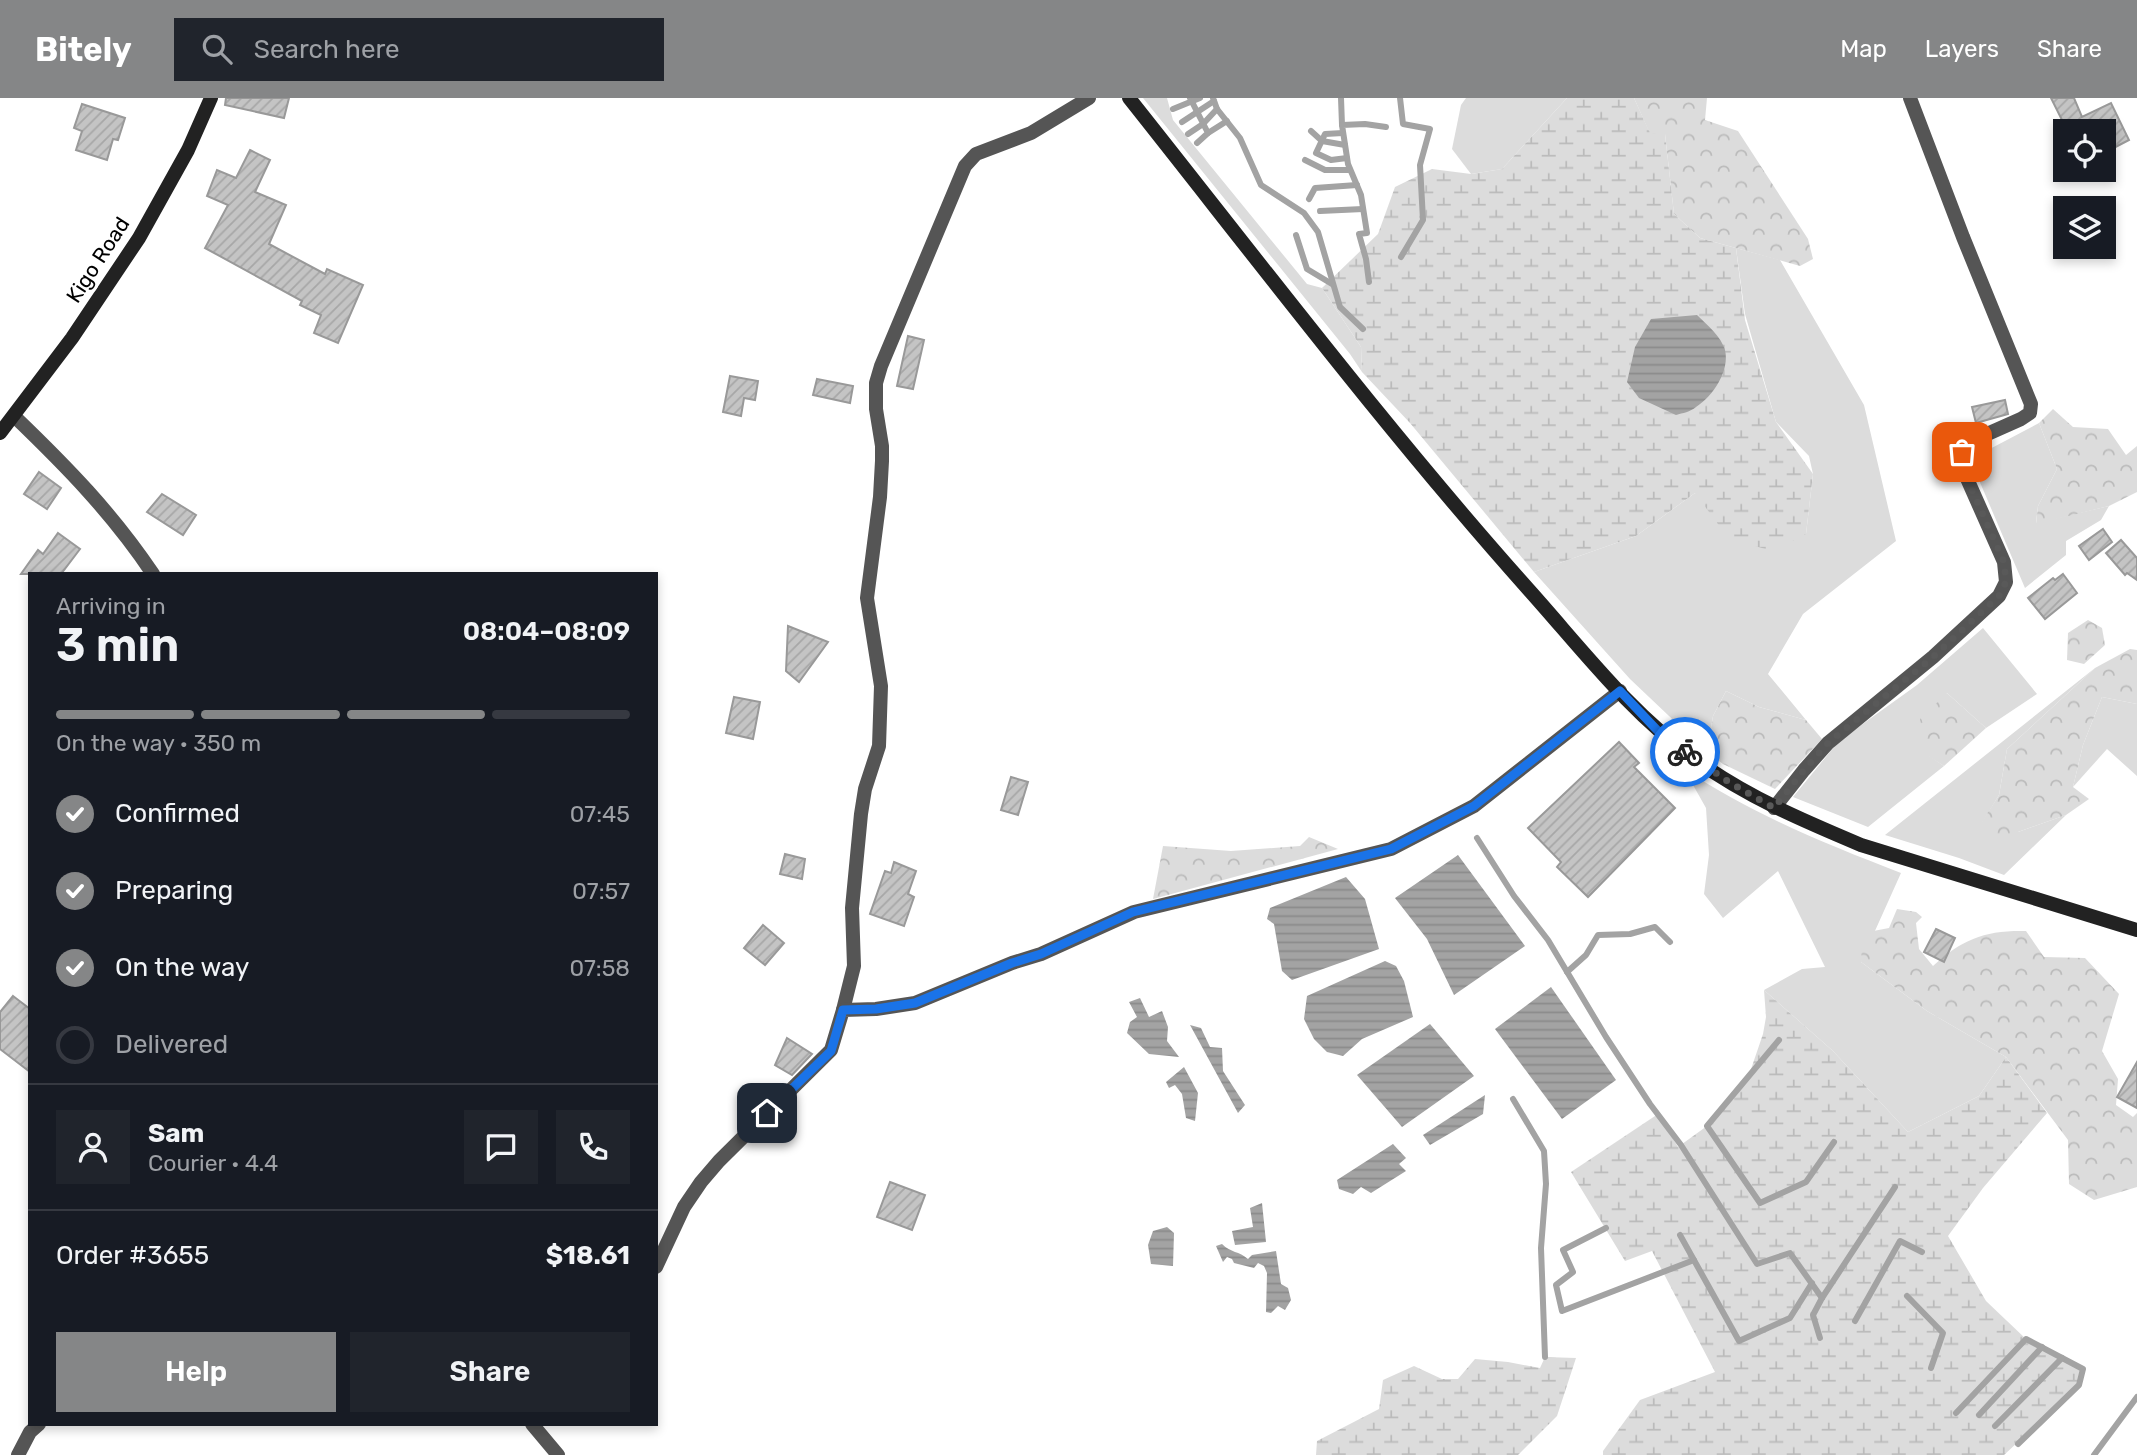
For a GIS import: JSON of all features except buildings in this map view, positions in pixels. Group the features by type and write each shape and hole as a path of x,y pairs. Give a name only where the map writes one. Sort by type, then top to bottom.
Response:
{"street":[{"name":"Kigo Road","path":"0,433 72,338 139,238 188,150 211,98"},
{"path":"658,1263 684,1207 701,1182 831,1051 854,966 852,908 861,814 865,789 879,746 881,686 867,598 880,497 883,446 876,409 876,383 881,366 965,166 976,154 1031,133 1089,98"},
{"path":"1129,98 1441,490 1657,730 1696,760 1774,808 1861,845 2137,930"},
{"path":"1774,808 1828,743 1933,657 1999,596 2006,582 2004,562 1961,465 1962,452 1967,443 2030,413 2031,404 1910,98"},
{"path":"14,416 106,509 152,572"},
{"path":"843,1010 876,1009 915,1003 1012,963 1041,954 1133,912 1391,849 1474,806 1620,691"},
{"path":"18,1455 36,1426"},
{"path":"534,1426 558,1455"}],"green space":[{"path":"1143,98 1167,98 1173,120 1307,284 1322,288 1361,347 1362,372 1350,354"},
{"path":"1466,98 1567,98 1502,169 1471,174 1452,149 1461,105"},
{"path":"1567,98 1634,98 1650,133 1665,134 1674,214 1700,238 1736,248 1745,320 1776,422 1813,474 1806,534 1773,551 1729,539 1695,493 1636,536 1534,572 1410,423 1362,372 1361,347 1322,288 1378,234 1395,187 1432,169 1471,174 1502,169"},
{"path":"1634,98 1707,98 1705,120 1738,131 1808,239 1813,259 1800,266 1700,238 1674,214 1665,134 1650,134"},
{"path":"1736,248 1780,260 1864,405 1896,541 1803,614 1768,674 1806,720 1759,707 1726,691 1713,716 1707,752 1630,679 1534,572 1636,536 1695,493 1806,534 1813,474 1809,456 1776,422 1745,314"},
{"path":"2053,409 2073,427 2108,429 2126,455 2137,446 2137,492 2109,506 2036,524 2038,506 2057,469 2039,423"},
{"path":"2039,423 2057,469 2038,506 2036,523 2109,506 2101,520 2066,541 2066,555 2025,588 1979,480 1986,451"},
{"path":"2088,620 2102,628 2105,645 2084,664 2067,660 2068,633"},
{"path":"1983,628 2037,694 1986,728 1947,693 1925,753 1944,766 1868,827 1793,797 1839,741 1917,685"},
{"path":"2130,649 2137,650 2137,704 2102,697 2083,745 2073,787 2089,799 2066,815 1986,840 1976,831 1999,795 2007,749 2095,668"},
{"path":"2095,668 2007,749 1999,795 1977,831 2018,832 2066,815 2004,875 1885,835"},
{"path":"1726,691 1759,707 1806,720 1822,739 1775,789 1723,764 1707,752 1713,716"},
{"path":"1947,693 1986,728 1944,766 1925,754 1920,719"},
{"path":"2102,697 2137,704 2137,776 2107,749 2073,787 2083,745"},
{"path":"1684,769 1763,814 1901,873 1861,962 1927,1011 2006,1057 1979,1096 1908,1132 1833,1051 1764,990 1802,969 1825,967 1778,871 1723,918 1704,894 1709,855 1706,808"},
{"path":"1309,837 1338,849 1153,899 1163,846 1231,851 1300,846"},
{"path":"1897,909 1916,912 1922,917 1916,923 1919,949 1933,966 1954,949 1975,938 1999,932 2026,931 2044,957 2085,958 2119,994 2102,1051 2118,1079 2116,1105 2133,1117 2137,1113 2137,1187 2094,1200 2069,1184 2068,1140 2006,1057 1927,1011 1861,962 1863,933 1889,928"},
{"path":"1764,990 1833,1051 1908,1132 1979,1096 2006,1057 2047,1113 1983,1188 1948,1236 1986,1301 2026,1339 2083,1369 2079,1385 2004,1455 1603,1455 1603,1451 1640,1400 1715,1372 1652,1251 1625,1261 1571,1172 1658,1114 1678,1147 1707,1126 1749,1075 1766,1017"},
{"path":"1545,1357 1576,1358 1557,1416 1518,1455 1316,1455 1317,1441 1379,1409 1383,1380 1414,1366 1442,1379 1458,1379 1475,1359 1540,1368"}],"shaded area":[{"path":"1697,315 1723,345 1725,366 1719,382 1702,402 1691,410 1676,415 1639,398 1627,382 1635,347 1651,319"},
{"path":"1458,855 1525,946 1454,995 1427,939 1395,898"},
{"path":"1346,877 1365,899 1379,949 1292,980 1282,971 1274,924 1267,919 1270,908"},
{"path":"1385,961 1396,966 1404,981 1413,1017 1362,1039 1343,1056 1327,1052 1314,1039 1304,1019 1307,996"},
{"path":"1551,987 1616,1080 1562,1119 1495,1029"},
{"path":"1140,998 1149,1017 1162,1011 1168,1027 1167,1041 1179,1057 1149,1054 1127,1033 1130,1022 1137,1017 1129,1002"},
{"path":"1430,1024 1474,1076 1402,1127 1357,1075"},
{"path":"1190,1025 1201,1028 1210,1047 1222,1048 1223,1071 1245,1105 1238,1113"},
{"path":"1184,1067 1198,1093 1195,1121 1186,1118 1182,1094 1175,1085 1169,1088 1166,1082"},
{"path":"1485,1095 1483,1114 1430,1145 1423,1135"},
{"path":"1393,1144 1406,1158 1399,1164 1406,1171 1371,1193 1361,1187 1353,1194 1339,1189 1337,1180"},
{"path":"1262,1203 1266,1242 1235,1245 1232,1231 1253,1227 1250,1208"},
{"path":"1167,1227 1174,1233 1173,1266 1151,1264 1148,1245 1153,1231"},
{"path":"1222,1244 1248,1259 1252,1255 1276,1251 1281,1284 1288,1288 1291,1300 1285,1310 1278,1306 1271,1313 1266,1312 1267,1273 1264,1266 1258,1263 1254,1268 1234,1263 1227,1257 1223,1262 1216,1246"}],"waterway":[{"path":"1190,98 1208,133 1197,143"},
{"path":"1173,109 1200,98"},
{"path":"1213,98 1217,109 1240,138 1261,185 1304,213 1318,232 1340,307 1363,329"},
{"path":"1341,98 1342,125"},
{"path":"1400,98 1403,124 1430,129 1420,165 1423,220 1401,257"},
{"path":"1182,122 1214,101"},
{"path":"1188,134 1203,124 1217,109"},
{"path":"1208,133 1227,121"},
{"path":"1369,282 1359,234 1367,233 1361,195 1348,164 1342,125 1386,127"},
{"path":"1311,131 1322,141 1345,145"},
{"path":"1343,133 1325,134 1316,153 1331,160 1347,158"},
{"path":"1305,160 1325,170 1350,170"},
{"path":"1309,199 1315,188 1357,185"},
{"path":"1320,211 1363,209"},
{"path":"1296,235 1307,269 1332,284"},
{"path":"1477,838 1514,896 1548,940 1606,1037 1681,1145 1757,1264 1790,1253 1822,1298"},
{"path":"1567,972 1586,955 1598,935 1630,934 1655,927 1670,942"},
{"path":"1779,1040 1707,1126 1760,1203 1806,1182 1834,1142"},
{"path":"1513,1099 1544,1151 1546,1184 1541,1248 1545,1357"},
{"path":"1820,1338 1813,1315 1895,1187"},
{"path":"1606,1228 1563,1250 1573,1272 1556,1285 1562,1311 1694,1260"},
{"path":"1680,1235 1739,1341 1790,1318 1812,1283"},
{"path":"1855,1321 1900,1241 1922,1252"},
{"path":"1907,1296 1943,1333 1931,1368"},
{"path":"1956,1413 2026,1339 2083,1369 2079,1385 2018,1444"},
{"path":"1979,1415 2042,1347"},
{"path":"1995,1426 2062,1358"},
{"path":"2094,1455 2137,1397"}],"way so far":[{"path":"1685,752 1774,808 1828,743 1933,657 1999,596 2006,582 2004,562 1961,465 1962,452"}],"route":[{"path":"767,1113 831,1051 843,1010 876,1009 915,1003 1012,963 1041,954 1133,912 1391,849 1474,806 1620,691 1657,730 1685,752"}]}
